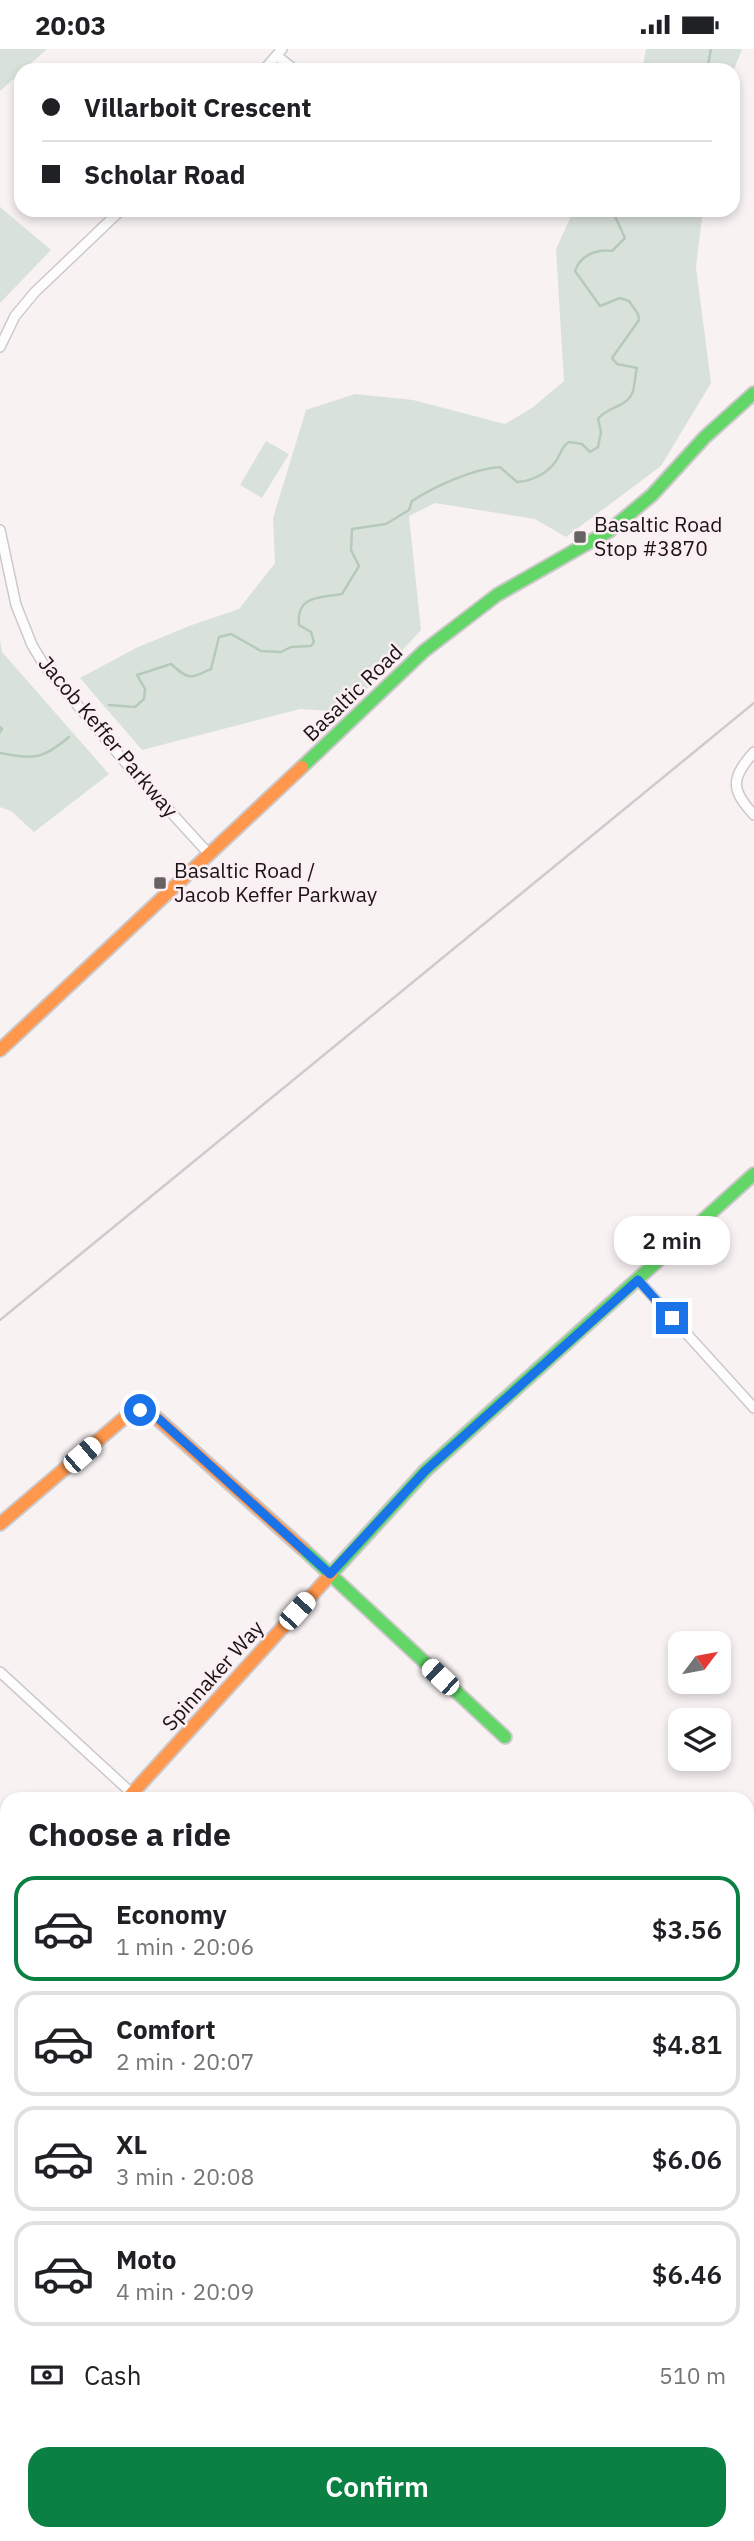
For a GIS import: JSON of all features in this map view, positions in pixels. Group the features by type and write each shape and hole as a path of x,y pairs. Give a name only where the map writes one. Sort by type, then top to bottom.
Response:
{"street":[{"path":"0,347 15,316 34,292 114,217"},
{"name":"Basaltic Road","path":"0,1050 432,643 497,595 609,531 652,495 711,430 754,393"},
{"name":"Jacob Keffer Parkway","path":"0,530 16,605 32,645 44,665 107,742 209,854"},
{"path":"754,752 740,768 735,785 741,801 754,815"},
{"name":"Spinnaker Way","path":"136,1792 425,1471 754,1174"},
{"path":"638,1280 754,1408"},
{"path":"0,1524 130,1413 140,1410 150,1412 505,1737"},
{"path":"0,1672 127,1792"}],"shaded area":[{"path":"0,49 47,49 31,63 14,63 14,78 0,91"},
{"path":"646,49 742,49 737,63 643,63"},
{"path":"0,207 51,250 0,303"},
{"path":"571,217 702,217 696,267 711,383 661,466 566,537 535,519 435,503 409,516 421,630 346,712 300,709 142,750 80,678 136,648 239,609 275,563 273,518 306,410 355,394 413,400 505,424 532,408 564,381 556,249"},
{"path":"266,441 289,454 262,498 240,485"},
{"path":"0,640 2,652 109,774 34,832 11,811 0,807"}],"waterway":[{"path":"708,63 711,49"},
{"path":"109,705 135,707 144,699 145,689 137,675 171,664 190,676 211,669 219,637 231,634 261,651 281,652 291,647 311,646 314,642 311,632 299,625 301,608 311,600 342,594 359,566 351,550 352,529 386,524 409,510 412,501 466,475 500,467 517,482 523,481 548,470 569,442 582,444 590,452 598,447 601,432 598,419 627,401 634,388 637,368 617,364 612,358 639,320 629,301 620,298 600,306 575,271 585,257 595,252 612,251 625,238 615,217"},
{"path":"0,727 0,732"},
{"path":"0,753 21,757 38,756 52,750 69,737"}],"railway":[{"path":"0,1320 754,703"}],"traffic: fast":[{"path":"302,767 424,651 497,595 609,531 652,495 705,437 754,393"},
{"path":"332,1573 425,1471 754,1174"},
{"path":"303,1549 505,1737"}],"traffic: slow":[{"path":"0,1050 302,767"},
{"path":"0,1524 130,1413 140,1410 150,1412 303,1549"},
{"path":"133,1792 332,1573"}],"place":[{"name":"Basaltic Road Stop #3870","path":"580,537"},
{"name":"Basaltic Road / Jacob Keffer Parkway","path":"160,883"}],"route":[{"path":"140,1410 150,1412 160,1420 330,1574 425,1471 638,1280 672,1318"}]}
